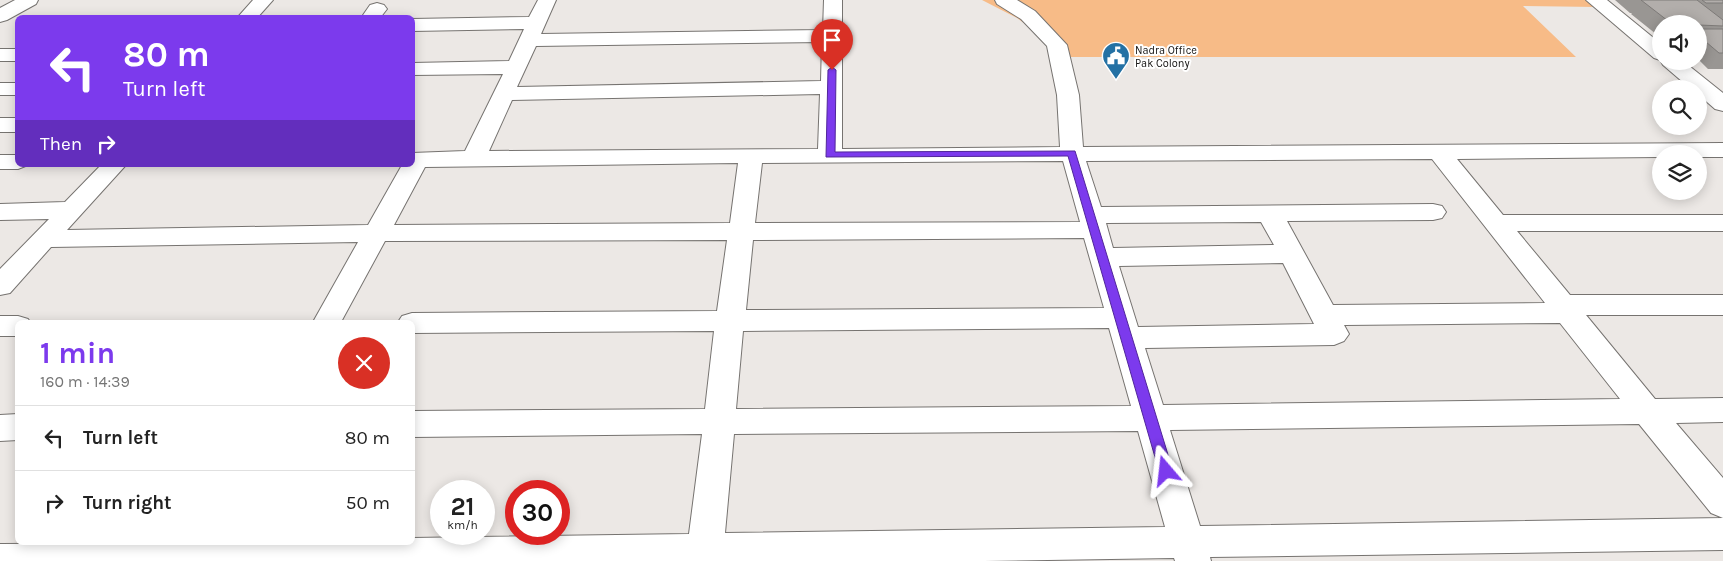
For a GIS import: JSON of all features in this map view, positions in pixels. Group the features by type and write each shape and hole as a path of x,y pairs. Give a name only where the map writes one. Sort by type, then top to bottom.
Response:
{"street":[{"path":"4,19 30,0"},
{"path":"249,15 264,0"},
{"path":"474,158 547,0"},
{"path":"830,155 833,0"},
{"path":"1004,0 1028,15 1057,45 1068,94 1072,153 1190,551"},
{"path":"1595,0 1652,47"},
{"path":"415,25 532,32 833,36"},
{"path":"0,54 15,54"},
{"path":"415,69 516,66"},
{"path":"1681,70 1723,104"},
{"path":"503,94 832,87"},
{"path":"0,89 15,89"},
{"path":"0,125 15,125"},
{"path":"415,160 1072,153 1723,150"},
{"path":"1438,152 1723,503"},
{"path":"704,555 718,422 751,156"},
{"path":"0,162 15,162"},
{"path":"0,286 10,264 44,239 112,167"},
{"path":"328,320 411,167"},
{"path":"0,212 71,210"},
{"path":"1096,234 1270,214 1433,212"},
{"path":"415,323 730,321 1334,334 1270,214"},
{"path":"1495,223 1723,223"},
{"path":"44,239 376,233 742,231 1096,234 1292,254"},
{"path":"1324,315 1723,305"},
{"path":"0,326 15,326"},
{"path":"415,424 1150,418 1723,410"},
{"path":"0,428 15,427"},
{"path":"0,560 200,554 704,555 1190,551 1723,534"}],"shaded area":[{"path":"982,0 1588,0 1597,7 1523,6 1576,57 1071,57 1017,18"}],"building":[{"path":"1641,0 1697,0 1723,20 1723,26 1707,25 1707,15 1660,15"},
{"path":"1702,0 1723,0 1723,3 1706,3"},
{"path":"1707,29 1723,29 1723,53 1719,53 1707,43"}],"place":[{"name":"Nadra Office Pak Colony","path":"1116,80"}],"route":[{"path":"832,70 830,155 1072,153 1166,471"}]}
